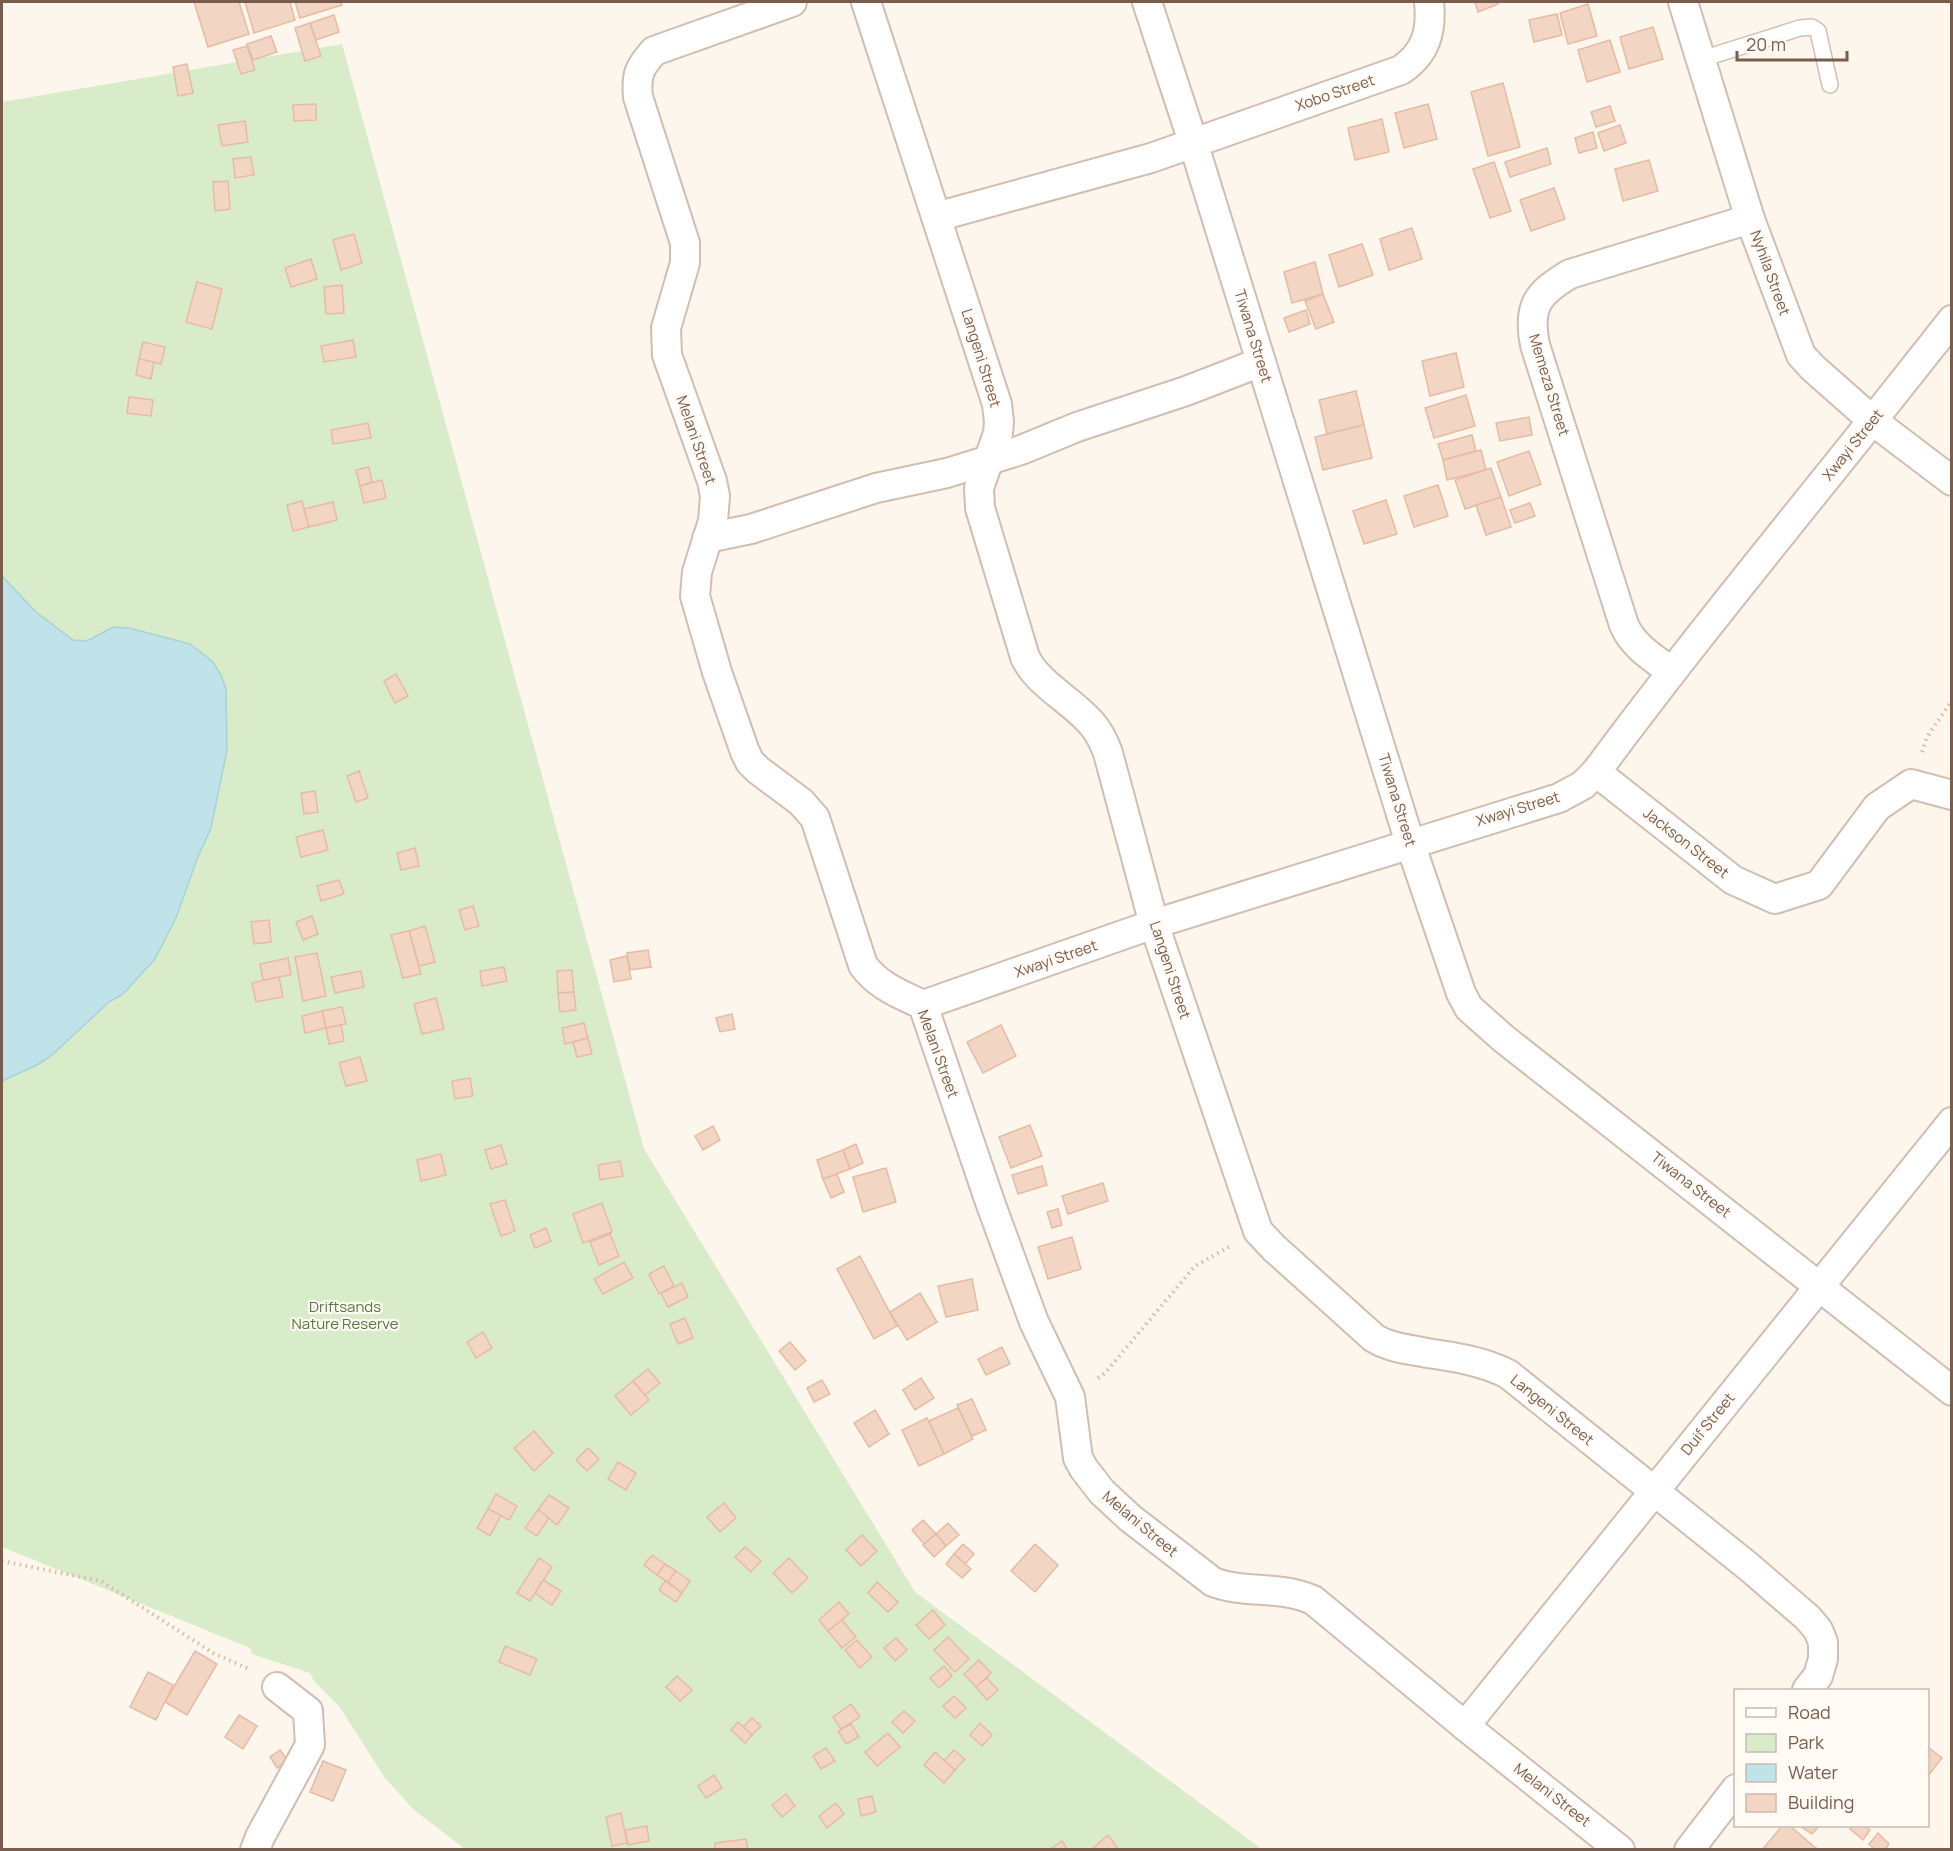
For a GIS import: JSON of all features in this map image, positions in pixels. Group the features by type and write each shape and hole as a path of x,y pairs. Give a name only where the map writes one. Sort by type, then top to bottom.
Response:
{"street":[{"name":"Melani Street","path":"792,2 654,51 641,65 637,80 638,97 685,243 683,269 666,328 667,355 712,482 715,509 697,572 695,596 717,672 745,752 758,770 801,802 814,819 863,965 874,980 923,1005 990,1202 1034,1322 1070,1397 1078,1458 1102,1492 1130,1518 1213,1582 1229,1587 1292,1592 1313,1600 1620,1850"},
{"name":"Langeni Street","path":"866,2 997,404 998,433 979,488 980,508 1025,657 1033,669 1093,724 1102,738 1154,924 1258,1231 1374,1338 1390,1346 1476,1362 1508,1374 1749,1567 1808,1618 1818,1630 1823,1642 1823,1659 1818,1676 1808,1689"},
{"name":"Tiwana Street","path":"1147,2 1193,142 1410,843 1461,993 1469,1008 1504,1039 1952,1391"},
{"name":"Xobo Street","path":"936,218 1151,158 1401,70 1415,60 1426,42 1430,23 1429,2"},
{"name":"Nyhila Street","path":"1683,2 1750,219 1801,355 1873,421 1952,481"},
{"name":"Memeza Street","path":"1671,671 1642,649 1628,634 1624,625 1534,345 1531,329 1533,315 1538,298 1570,274 1750,219"},
{"name":"Xwayi Street","path":"923,1005 1154,924 1558,798 1583,785 1596,772 1671,671 1952,320"},
{"path":"707,538 751,529 876,488 947,473 1021,450 1077,428 1186,392 1261,362"},
{"name":"Jackson Street","path":"1596,772 1732,880 1775,899 1819,885 1877,807 1911,784"},
{"path":"1911,784 1952,795"},
{"name":"Duif Street","path":"1465,1726 1952,1122"},
{"path":"255,1850 310,1745 308,1711 277,1687"},
{"path":"1689,1850 1734,1792"}],"lane":[{"path":"1702,59 1800,28 1812,27 1818,31 1830,85"}],"path":[{"path":"1911,784 1927,737 1952,700"},
{"path":"1070,1397 1105,1373 1195,1266 1258,1231"},
{"path":"2,1561 100,1581 213,1653 261,1675 277,1687"}],"green space":[{"name":"Driftsands Nature Reserve","path":"342,44 644,1149 915,1592 1262,1849 465,1849 414,1810 385,1778 339,1706 314,1681 310,1673 252,1654 250,1648 2,1547 2,102"}],"water":[{"path":"2,576 36,612 73,640 87,641 113,627 129,628 190,644 213,662 226,689 227,750 211,828 197,859 176,918 155,959 123,994 109,1002 51,1056 2,1081"}],"building":[{"path":"194,2 239,2 249,34 208,47"},
{"path":"245,2 290,2 295,20 254,33"},
{"path":"295,2 340,2 342,5 300,18"},
{"path":"1475,2 1497,2 1498,4 1478,12"},
{"path":"1588,4 1597,36 1568,44 1560,13"},
{"path":"1557,14 1562,35 1534,42 1529,20"},
{"path":"334,15 339,32 316,40 310,23"},
{"path":"310,23 321,56 305,61 295,28"},
{"path":"1653,27 1663,59 1629,69 1620,37"},
{"path":"271,36 277,52 253,60 247,44"},
{"path":"1610,40 1620,72 1587,82 1578,50"},
{"path":"247,46 255,70 241,74 233,50"},
{"path":"187,64 193,93 178,96 173,67"},
{"path":"1503,83 1520,147 1488,156 1471,92"},
{"path":"316,104 316,120 294,121 293,105"},
{"path":"1428,104 1437,139 1404,148 1395,113"},
{"path":"1610,106 1615,121 1596,127 1591,112"},
{"path":"1382,119 1389,152 1355,160 1348,128"},
{"path":"245,121 248,142 222,146 218,125"},
{"path":"1620,125 1626,143 1604,151 1598,133"},
{"path":"1593,132 1597,148 1579,153 1575,138"},
{"path":"1547,148 1551,164 1510,177 1505,162"},
{"path":"251,157 254,175 235,178 233,159"},
{"path":"1649,160 1658,191 1623,201 1615,169"},
{"path":"1494,162 1511,211 1490,218 1473,169"},
{"path":"228,181 230,209 215,211 213,182"},
{"path":"1554,188 1565,219 1531,231 1520,200"},
{"path":"1412,228 1422,259 1389,270 1380,239"},
{"path":"354,234 362,263 341,270 333,240"},
{"path":"1362,244 1373,275 1339,287 1329,255"},
{"path":"311,259 317,279 291,287 285,268"},
{"path":"1315,262 1323,294 1292,303 1284,272"},
{"path":"197,282 222,289 212,329 186,322"},
{"path":"342,285 344,313 326,314 324,287"},
{"path":"1323,294 1334,322 1316,329 1305,301"},
{"path":"1306,310 1310,324 1289,332 1284,318"},
{"path":"353,340 356,357 324,362 321,346"},
{"path":"143,342 165,347 161,364 139,359"},
{"path":"1456,353 1464,387 1430,396 1422,361"},
{"path":"139,359 154,362 151,379 136,375"},
{"path":"1356,391 1364,425 1327,434 1319,400"},
{"path":"1466,395 1475,426 1434,438 1425,408"},
{"path":"129,397 153,400 151,416 127,413"},
{"path":"1529,417 1532,435 1500,441 1496,423"},
{"path":"368,423 371,438 333,444 331,430"},
{"path":"1364,425 1372,458 1323,470 1315,437"},
{"path":"1472,435 1476,451 1443,460 1438,444"},
{"path":"1481,450 1486,470 1447,480 1443,460"},
{"path":"1529,451 1541,484 1509,496 1497,462"},
{"path":"369,467 372,482 360,486 356,470"},
{"path":"1491,468 1501,497 1465,509 1455,480"},
{"path":"382,480 386,498 364,503 360,486"},
{"path":"1438,485 1448,516 1414,527 1404,496"},
{"path":"1501,497 1511,527 1486,535 1476,505"},
{"path":"1386,500 1397,534 1364,544 1353,511"},
{"path":"302,501 309,527 293,531 287,505"},
{"path":"333,502 337,520 309,527 304,509"},
{"path":"1530,503 1535,516 1515,523 1510,510"},
{"path":"396,674 408,696 395,703 384,681"},
{"path":"359,771 368,798 356,802 347,776"},
{"path":"315,791 318,812 304,814 301,793"},
{"path":"323,830 328,850 301,857 296,837"},
{"path":"415,848 419,866 401,870 397,853"},
{"path":"339,880 344,894 321,901 317,886"},
{"path":"473,906 479,926 465,930 459,910"},
{"path":"312,916 318,934 303,940 296,922"},
{"path":"269,920 271,942 254,944 251,922"},
{"path":"425,926 435,962 419,966 409,931"},
{"path":"409,931 421,974 403,978 391,935"},
{"path":"648,950 651,967 630,970 627,953"},
{"path":"317,953 326,996 303,1001 295,957"},
{"path":"627,956 631,979 614,982 610,960"},
{"path":"288,958 291,975 263,980 260,964"},
{"path":"504,967 507,981 482,986 480,971"},
{"path":"572,970 574,992 558,993 557,971"},
{"path":"361,971 364,987 335,993 331,977"},
{"path":"279,977 283,997 256,1002 252,983"},
{"path":"574,992 576,1010 560,1012 558,993"},
{"path":"436,998 444,1029 422,1034 414,1004"},
{"path":"342,1007 346,1024 326,1028 322,1011"},
{"path":"322,1011 326,1028 305,1033 302,1016"},
{"path":"732,1014 735,1029 720,1032 716,1018"},
{"path":"584,1023 588,1038 565,1044 562,1028"},
{"path":"341,1025 344,1041 329,1044 326,1028"},
{"path":"1001,1025 1016,1056 983,1073 967,1042"},
{"path":"588,1038 592,1054 577,1057 573,1042"},
{"path":"360,1057 367,1081 346,1086 339,1063"},
{"path":"470,1078 473,1096 455,1099 452,1081"},
{"path":"1030,1125 1042,1156 1011,1168 999,1137"},
{"path":"713,1126 720,1140 703,1150 695,1136"},
{"path":"856,1144 863,1163 850,1169 843,1150"},
{"path":"501,1145 507,1164 491,1169 485,1150"},
{"path":"843,1150 850,1169 823,1179 817,1160"},
{"path":"441,1154 446,1175 421,1181 417,1160"},
{"path":"620,1161 623,1176 600,1180 598,1165"},
{"path":"1042,1166 1047,1185 1018,1194 1012,1175"},
{"path":"886,1168 896,1202 863,1212 853,1177"},
{"path":"837,1174 844,1192 831,1198 823,1179"},
{"path":"1103,1183 1108,1201 1068,1214 1062,1196"},
{"path":"505,1200 515,1231 501,1236 490,1204"},
{"path":"602,1203 612,1232 583,1243 573,1214"},
{"path":"1058,1209 1062,1225 1052,1228 1047,1212"},
{"path":"546,1228 551,1241 535,1248 530,1235"},
{"path":"610,1234 619,1256 599,1265 590,1242"},
{"path":"1072,1237 1081,1269 1048,1279 1038,1247"},
{"path":"860,1256 897,1326 874,1339 837,1269"},
{"path":"624,1262 633,1278 603,1294 594,1279"},
{"path":"664,1266 674,1286 659,1294 649,1274"},
{"path":"972,1279 978,1310 946,1317 938,1286"},
{"path":"682,1283 688,1297 668,1307 661,1293"},
{"path":"920,1293 937,1322 907,1340 890,1312"},
{"path":"685,1318 693,1338 678,1344 670,1324"},
{"path":"483,1332 492,1348 476,1358 467,1342"},
{"path":"790,1342 806,1361 795,1370 779,1351"},
{"path":"1002,1347 1010,1364 986,1375 978,1359"},
{"path":"648,1369 660,1383 645,1395 633,1381"},
{"path":"921,1378 934,1398 915,1410 903,1390"},
{"path":"822,1380 830,1394 814,1402 807,1388"},
{"path":"633,1381 649,1400 631,1415 615,1396"},
{"path":"972,1399 986,1430 972,1436 957,1405"},
{"path":"958,1408 973,1439 944,1454 929,1421"},
{"path":"875,1410 889,1434 869,1447 854,1423"},
{"path":"927,1418 944,1454 919,1466 902,1430"},
{"path":"534,1431 553,1453 534,1471 514,1448"},
{"path":"588,1448 599,1459 587,1471 576,1460"},
{"path":"618,1462 636,1473 626,1490 608,1479"},
{"path":"496,1494 517,1506 509,1520 488,1509"},
{"path":"549,1495 569,1508 557,1525 538,1510"},
{"path":"724,1503 736,1518 720,1532 707,1517"},
{"path":"488,1509 501,1515 490,1536 477,1528"},
{"path":"538,1510 549,1518 537,1536 525,1528"},
{"path":"923,1520 936,1534 924,1544 912,1530"},
{"path":"948,1523 959,1535 946,1546 936,1534"},
{"path":"936,1534 946,1546 934,1557 923,1545"},
{"path":"862,1535 877,1551 861,1566 846,1550"},
{"path":"963,1544 974,1554 965,1564 954,1554"},
{"path":"1035,1544 1058,1565 1035,1592 1011,1571"},
{"path":"745,1547 761,1561 751,1572 735,1557"},
{"path":"954,1554 971,1569 962,1578 946,1564"},
{"path":"652,1555 665,1564 657,1575 644,1565"},
{"path":"539,1558 552,1567 530,1601 517,1593"},
{"path":"789,1558 808,1578 792,1593 773,1573"},
{"path":"665,1564 676,1571 668,1582 657,1575"},
{"path":"676,1571 690,1581 682,1593 668,1582"},
{"path":"543,1580 561,1591 552,1605 535,1593"},
{"path":"665,1581 682,1593 676,1602 659,1590"},
{"path":"877,1582 898,1602 888,1612 868,1593"},
{"path":"839,1602 849,1614 828,1631 819,1620"},
{"path":"933,1610 945,1625 929,1639 916,1625"},
{"path":"842,1620 856,1637 842,1648 828,1631"},
{"path":"948,1637 969,1659 955,1672 934,1650"},
{"path":"896,1638 907,1650 895,1661 884,1648"},
{"path":"857,1640 872,1657 860,1668 845,1650"},
{"path":"505,1646 537,1659 530,1675 499,1662"},
{"path":"195,1651 217,1664 187,1715 165,1702"},
{"path":"979,1660 991,1673 976,1687 964,1674"},
{"path":"944,1666 952,1676 939,1688 930,1678"},
{"path":"148,1672 173,1685 156,1720 130,1707"},
{"path":"677,1676 692,1690 680,1701 666,1687"},
{"path":"987,1678 998,1690 987,1700 976,1687"},
{"path":"954,1696 966,1708 955,1718 943,1706"},
{"path":"851,1704 860,1717 841,1729 833,1717"},
{"path":"904,1711 915,1721 903,1733 892,1722"},
{"path":"239,1715 257,1726 243,1749 225,1737"},
{"path":"752,1718 761,1726 752,1735 743,1727"},
{"path":"738,1722 752,1735 745,1743 731,1730"},
{"path":"980,1723 992,1735 982,1746 970,1735"},
{"path":"851,1724 859,1737 846,1744 838,1731"},
{"path":"888,1733 900,1747 877,1766 865,1752"},
{"path":"826,1748 835,1761 821,1769 813,1756"},
{"path":"1929,1748 1942,1758 1929,1775"},
{"path":"280,1750 288,1761 277,1768 270,1757"},
{"path":"954,1750 965,1759 955,1770 944,1761"},
{"path":"935,1752 955,1770 944,1783 924,1765"},
{"path":"323,1761 346,1770 333,1801 310,1792"},
{"path":"714,1775 722,1788 706,1798 698,1786"},
{"path":"786,1794 795,1806 782,1817 772,1805"},
{"path":"872,1796 876,1812 861,1816 858,1799"},
{"path":"836,1803 844,1814 827,1828 819,1816"},
{"path":"621,1813 627,1843 612,1846 606,1817"},
{"path":"647,1826 649,1841 628,1845 625,1830"},
{"path":"1781,1827 1791,1827 1818,1850 1762,1850"},
{"path":"1802,1827 1818,1827 1812,1834"},
{"path":"1866,1827 1870,1830 1863,1840 1850,1829"},
{"path":"1878,1833 1889,1844 1885,1850 1875,1850 1869,1844"},
{"path":"1108,1835 1119,1850 1094,1850 1093,1848"},
{"path":"746,1839 748,1850 715,1850 715,1843"},
{"path":"1062,1841 1068,1850 1049,1850"}]}
